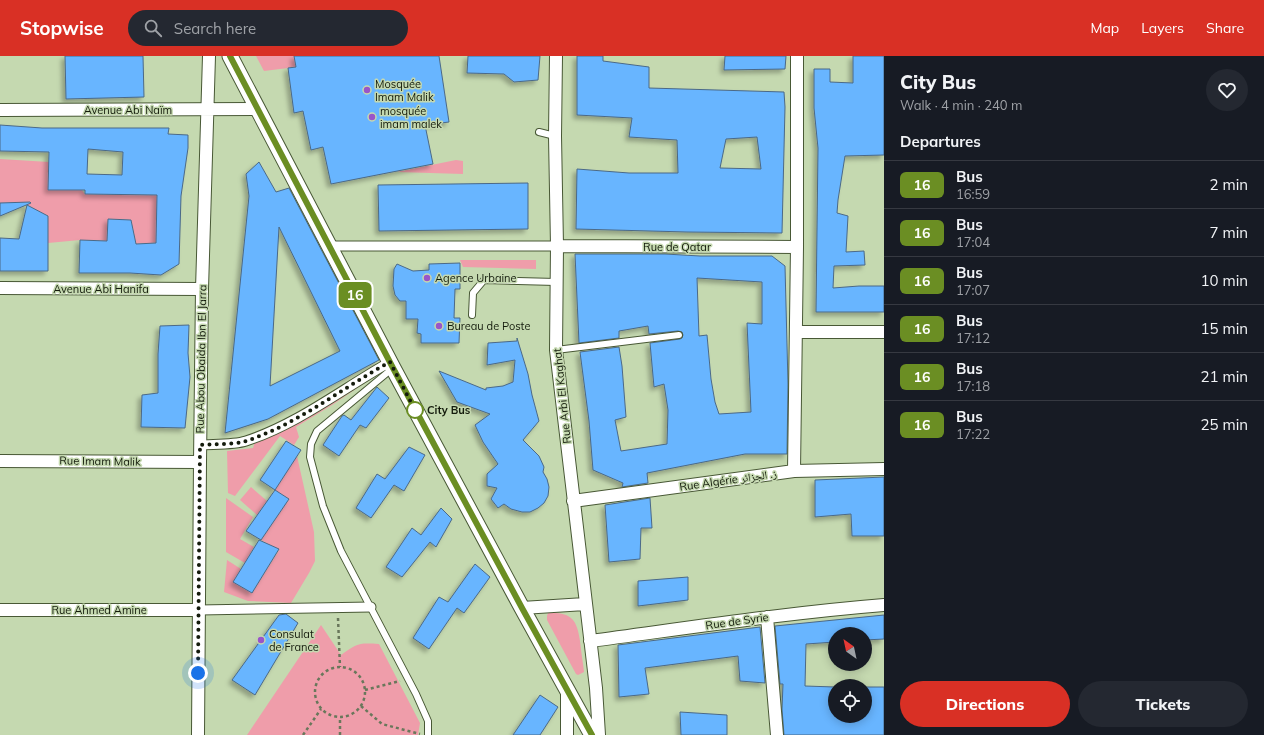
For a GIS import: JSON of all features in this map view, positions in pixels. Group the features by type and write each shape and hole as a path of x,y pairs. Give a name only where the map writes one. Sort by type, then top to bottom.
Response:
{"street":[{"name":"Rue Abou Obaida Ibn El Jarra","path":"198,735 202,289 209,56"},
{"path":"230,56 391,365 592,735"},
{"name":"Rue Arbi El Kaghat","path":"556,56 556,350 596,688 599,735"},
{"path":"794,471 798,247 797,56"},
{"name":"Avenue Abi Naïm","path":"0,110 257,109"},
{"path":"330,246 557,246"},
{"name":"Rue de Qatar","path":"557,246 798,247"},
{"name":"Avenue Abi Hanifa","path":"0,288 202,289"},
{"path":"796,332 884,332"},
{"path":"200,445 244,442 271,432 391,365"},
{"name":"Rue Imam Malik","path":"0,460 200,462"},
{"name":"Rue Algérie ز. الجزائر","path":"573,501 794,471 884,469"},
{"path":"522,608 585,604"},
{"name":"Rue de Syrie","path":"590,641 835,608 884,605"},
{"path":"198,610 371,607"},
{"name":"Rue Ahmed Amine","path":"0,610 198,610"},
{"path":"766,617 777,735"},
{"path":"567,688 567,735"}],"lane":[{"path":"539,132 555,136"},
{"path":"472,315 473,293 484,280 556,282"},
{"path":"556,350 679,335"},
{"path":"391,365 317,431 311,444 310,457 323,506 342,551 409,680 428,721 427,735"}],"path":[{"path":"338,608 340,667"},
{"path":"340,667 352,670 358,675 363,682 365,690 361,706 348,716 340,717 332,716 321,709 315,699 314,690 316,682 321,675 327,670 340,667"},
{"path":"365,690 409,680"},
{"path":"361,706 382,724 427,735"},
{"path":"303,735 321,709"},
{"path":"340,717 340,735"}],"shaded area":[{"path":"256,56 294,56 296,67 264,71"},
{"path":"0,159 49,162 75,182 85,194 157,195 167,242 136,244 131,220 108,219 107,241 80,240 48,243 48,216 27,205 0,203"},
{"path":"456,160 463,161 463,174 397,172"},
{"path":"460,260 536,260 536,269 463,267"},
{"path":"381,372 296,427 299,437 294,445 280,436 235,496 228,493 227,451 253,448 256,438"},
{"path":"297,456 314,532 315,561 309,573 291,603 248,601 224,592 227,560 241,569 234,582 252,593 279,550 261,540 289,499 275,490"},
{"path":"251,487 267,501 257,515 240,500"},
{"path":"226,498 253,517 240,539 254,547 245,563 226,552"},
{"path":"548,613 562,614 572,618 575,622 579,633 584,672 578,675 576,674 547,620"},
{"path":"321,625 341,655 358,645 379,644 420,723 418,735 247,735"}],"building":[{"path":"65,56 143,56 144,97 66,99"},
{"name":"mosquée imam malek","path":"294,56 439,56 449,122 425,125 433,164 331,184 323,147 311,150 303,111 294,113 288,68 296,67"},
{"path":"468,56 540,56 538,80 514,82 504,74 467,73"},
{"path":"577,56 603,56 603,61 649,67 649,88 784,92 785,107 782,233 576,229 577,169 629,173 678,173 677,140 629,137 632,118 577,115","holes":["757,137 761,169 720,168 726,139"]},
{"path":"725,56 786,56 785,69 724,70"},
{"path":"853,56 884,56 884,155 845,156 837,213 848,216 846,252 864,251 865,265 834,266 833,288 884,286 884,312 816,312 818,148 814,108 814,69 830,69 830,82 853,83"},
{"path":"0,125 42,128 169,128 168,134 188,135 188,148 181,196 179,264 161,275 130,273 79,273 80,240 107,241 108,219 131,220 136,244 156,243 157,195 85,194 85,190 48,190 49,152 0,151","holes":["88,149 123,152 122,175 87,174"]},
{"path":"259,162 276,192 289,188 379,360 268,419 225,433 249,196 246,174","holes":["279,227 340,351 270,386"]},
{"path":"528,183 528,229 379,231 378,185"},
{"path":"0,203 31,203 0,216"},
{"path":"27,205 48,216 48,271 0,271 0,238 19,239"},
{"path":"575,254 772,256 785,266 788,384 787,454 745,454 647,473 648,483 622,487 623,483 593,470 589,421 580,352 619,347 626,417 615,420 621,451 667,444 668,410 664,384 654,387 650,343 680,339 683,335 682,332 678,331 649,334 648,326 619,331 619,338 579,343","holes":["697,278 762,282 762,324 747,323 751,412 719,414 715,402 711,379 707,335 699,336"]},
{"path":"460,263 460,289 455,289 454,318 460,318 459,343 421,343 421,334 417,333 418,319 406,319 406,301 400,301 395,295 393,286 394,269 397,264 413,271 429,270 429,264"},
{"path":"189,325 188,353 190,377 185,428 141,427 142,395 158,393 160,326"},
{"path":"517,338 528,374 539,421 523,440 539,456 544,467 543,472 549,487 548,496 544,503 530,512 522,512 511,509 504,504 498,508 491,499 497,488 487,486 487,474 498,464 483,442 475,425 490,414 457,402 439,371 486,390 486,388 503,386 513,382 515,360 487,365 488,343 517,341"},
{"path":"377,387 389,398 366,428 360,425 339,456 323,445 342,416 344,415 351,420"},
{"path":"286,441 301,450 275,490 260,480"},
{"path":"409,447 425,455 404,491 394,485 371,518 356,508 377,474 385,479"},
{"path":"884,477 884,536 852,536 851,514 815,517 815,480"},
{"path":"275,490 289,499 261,540 246,531"},
{"path":"650,498 652,528 641,528 640,559 609,562 605,505"},
{"path":"441,508 452,519 436,547 430,542 402,577 386,567 412,528 421,535"},
{"path":"259,540 279,549 252,593 233,582"},
{"path":"475,564 490,577 464,613 457,608 429,649 413,638 439,597 448,602"},
{"path":"688,577 688,600 638,606 638,581"},
{"path":"286,614 298,623 255,695 232,680 279,615"},
{"path":"884,615 884,639 872,640 872,627 828,627 828,642 806,644 805,686 828,687 828,723 872,723 872,687 884,687 884,735 784,735 782,709 783,684 780,684 775,626"},
{"path":"760,627 765,683 740,681 738,656 645,668 649,694 619,697 618,645"},
{"path":"540,695 558,707 540,735 513,735"},
{"path":"680,712 727,715 727,735 681,735"}],"bus line":[{"name":"16","path":"230,56 393,368 592,735"}],"place":[{"name":"Mosquée Imam Malik","path":"367,90"},
{"name":"mosquée imam malek","path":"372,117"},
{"name":"Agence Urbaine","path":"427,278"},
{"name":"Bureau de Poste","path":"439,326"},
{"name":"City Bus","path":"415,410"},
{"name":"Consulat de France","path":"261,640"}],"route":[{"path":"198,673 200,445 244,442 271,432 298,418 390,362 415,410"}]}
